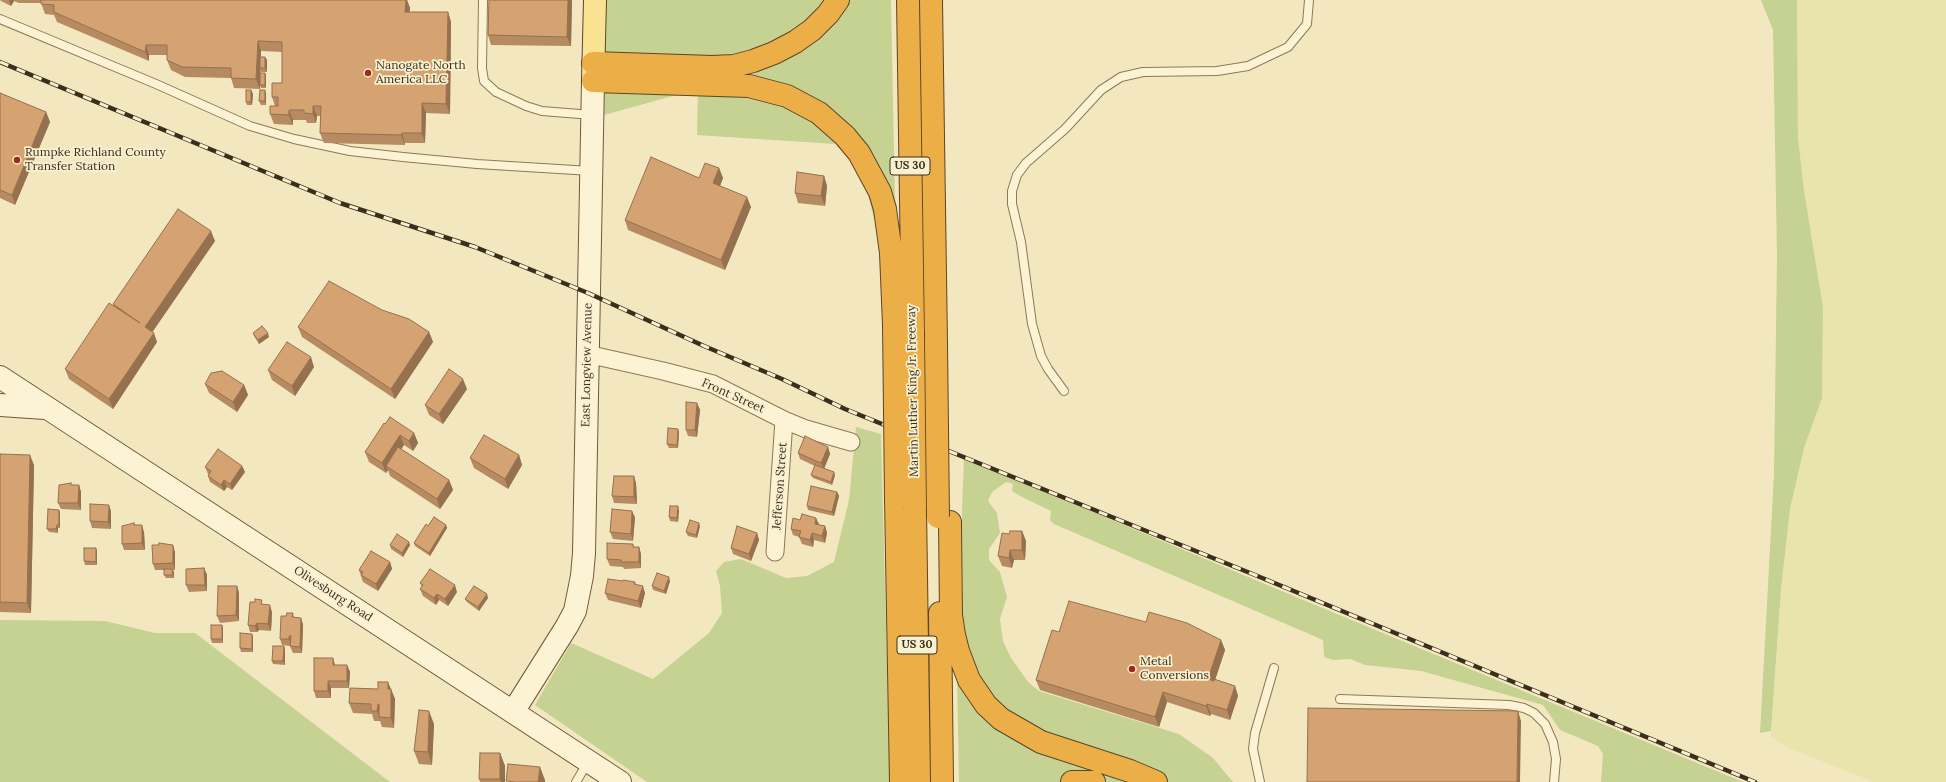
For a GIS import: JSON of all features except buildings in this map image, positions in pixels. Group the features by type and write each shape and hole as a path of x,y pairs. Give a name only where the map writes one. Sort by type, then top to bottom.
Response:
{"highway":[{"path":"593,72 734,66 753,61 774,53 795,42 823,19 838,0"},
{"name":"Martin Luther King Jr. Freeway","path":"908,0 903,329 906,503 919,782"},
{"name":"Martin Luther King Jr. Freeway","path":"931,0 935,289 941,344 944,520 942,782"},
{"path":"933,137 944,86 943,0"},
{"path":"593,72 749,86 787,96 819,113 845,136 859,153 880,192 885,209 903,329"},
{"path":"901,782 906,503"},
{"path":"944,520 951,615 954,635 958,651 969,680 986,705 1001,719 1041,742 1130,771 1156,782"},
{"path":"1072,782 1094,782"}],"main road":[{"name":"East Longview Avenue","path":"513,712 575,611 579,594 584,553 594,0"},
{"name":"Olivesburg Road","path":"0,377 620,782"},
{"path":"0,405 46,408"}],"street":[{"name":"Front Street","path":"587,354 713,384 784,420 806,429 851,442"},
{"name":"Jefferson Street","path":"775,552 784,420"}],"lane":[{"path":"483,0 482,68 484,81 496,92 526,106 542,111 592,116"},
{"path":"1064,391 1048,369 1041,356 1032,324 1021,242 1012,204 1012,191 1017,175 1026,163 1065,129 1101,90 1121,77 1142,72 1217,71 1248,66 1288,47 1307,24 1309,0"},
{"path":"0,19 250,126 294,139 350,150 418,158 477,164 591,171"},
{"path":"1260,782 1253,748 1254,733 1274,668"},
{"path":"1340,699 1509,705 1524,708 1534,713 1545,724 1553,742 1556,759 1554,782"},
{"path":"576,782 588,761"}],"shaded area":[{"path":"1797,0 1946,0 1946,782 1874,782 1789,748 1771,737 1781,589 1790,509 1804,448 1822,398 1823,307 1804,191 1798,138"}],"green space":[{"path":"605,0 891,0 895,205 881,249 867,190 849,159 835,144 697,135 698,89 604,115"},
{"path":"1761,0 1797,0 1798,138 1804,191 1823,307 1822,398 1804,448 1790,509 1781,589 1771,731 1760,733 1774,474 1777,256 1773,30"},
{"path":"856,427 881,434 890,782 647,782 535,705 571,643 653,679 709,633 722,613 720,586 716,571 724,562 741,559 786,578 807,576 834,562 849,500"},
{"path":"964,458 1743,782 1601,782 1603,754 1598,746 1560,730 1543,705 1421,671 1365,665 1350,659 1333,660 1324,657 1323,640 1054,524 1050,520 1051,511 1012,491 1013,484 1006,482 992,492 988,501 997,513 1000,533 989,549 989,560 1000,572 1007,597 1000,619 1003,641 1011,658 1029,683 1039,691 1179,734 1213,758 1233,782 959,782 957,674 963,633 962,511"},
{"path":"0,620 105,621 155,633 195,633 390,782 0,782"}],"railway":[{"path":"0,62 340,203 475,247 588,293 704,346 782,379 845,409 1255,575 1755,782"}],"place":[{"name":"Nanogate North America LLC","path":"368,73"},
{"name":"Rumpke Richland County Transfer Station","path":"17,160"},
{"name":"Metal Conversions","path":"1132,669"}]}
